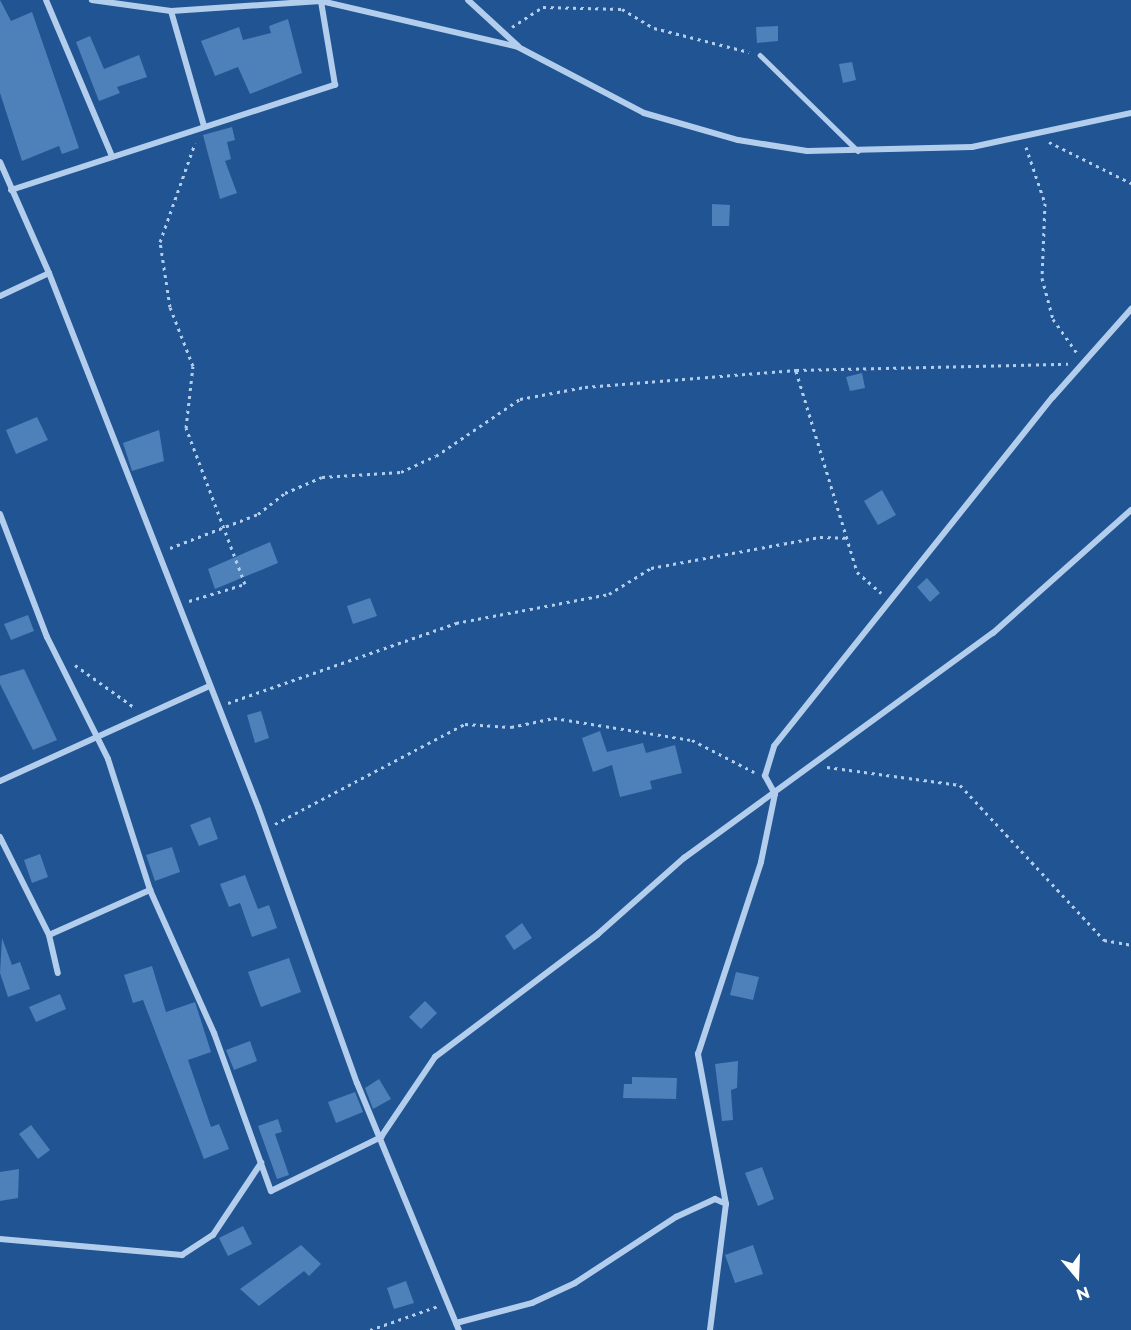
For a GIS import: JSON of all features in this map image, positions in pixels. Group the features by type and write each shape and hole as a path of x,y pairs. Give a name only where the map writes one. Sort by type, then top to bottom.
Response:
{"street":[{"path":"46,0 112,156"},
{"path":"92,0 171,11 321,1 518,47 644,113 738,140 807,151 972,147 1131,113"},
{"path":"468,0 518,47"},
{"path":"11,190 335,85 321,1"},
{"path":"171,11 204,126"},
{"path":"0,162 49,273 267,832 381,1137 457,1327 532,1303 575,1283 676,1217 715,1199 726,1204"},
{"path":"0,296 49,273"},
{"path":"710,1330 726,1204 698,1054 761,862 775,794 765,776 774,746 889,600 1083,363 1131,309"},
{"path":"0,514 93,737 108,759 150,890 214,1033 271,1191 381,1137 435,1057 598,934 684,858 822,761 993,633 1131,510"},
{"path":"0,781 210,686"},
{"path":"0,837 49,935 58,973"},
{"path":"49,935 150,890"},
{"path":"0,1239 182,1256 213,1235 261,1163"}],"lane":[{"path":"760,55 858,151"}],"path":[{"path":"503,32 543,7 622,9 654,28 760,55"},
{"path":"178,605 245,584 186,428 193,366 170,306 160,242 204,126"},
{"path":"1032,134 1131,183"},
{"path":"1023,136 1045,203 1045,288 1053,319 1083,363"},
{"path":"157,552 223,529 322,477 401,472 436,456 520,399 585,387 796,370 1083,363"},
{"path":"796,370 856,572 889,600"},
{"path":"218,708 456,622 609,594 651,568 820,537 845,538"},
{"path":"69,659 144,714"},
{"path":"267,832 286,814 465,724 511,728 554,718 692,740 723,761 765,776"},
{"path":"822,761 831,771 960,785 1104,940 1131,945"},
{"path":"369,1330 449,1303"}],"building":[{"path":"0,0 11,21 32,12 79,148 62,154 59,146 22,161 0,93"},
{"path":"288,19 302,73 250,94 238,67 215,76 201,41 239,27 243,40 271,33 269,26"},
{"path":"778,26 778,41 757,43 756,27"},
{"path":"90,36 104,69 139,55 147,77 117,87 120,93 99,101 76,42"},
{"path":"852,62 856,80 843,83 839,64"},
{"path":"232,127 235,140 227,142 231,159 225,161 237,193 220,199 203,135"},
{"path":"712,204 730,205 729,226 712,226"},
{"path":"862,373 865,388 850,391 846,377"},
{"path":"37,417 48,440 16,454 6,430"},
{"path":"159,430 164,461 132,471 123,443"},
{"path":"882,490 896,515 878,525 864,501"},
{"path":"270,542 278,563 215,589 208,569"},
{"path":"927,578 940,593 930,602 917,587"},
{"path":"370,598 377,616 353,624 347,606"},
{"path":"28,615 34,631 11,640 4,624"},
{"path":"24,669 57,740 33,750 0,684 0,676"},
{"path":"261,711 269,738 255,743 247,715"},
{"path":"600,731 607,752 643,743 646,753 675,745 682,773 650,781 652,789 620,797 612,765 593,772 582,738"},
{"path":"210,817 218,839 199,846 190,825"},
{"path":"172,847 180,872 155,881 146,855"},
{"path":"40,854 48,877 32,883 24,860"},
{"path":"245,875 258,909 269,905 277,928 252,937 240,903 229,907 220,884"},
{"path":"522,923 532,938 514,950 505,936"},
{"path":"2,938 12,965 20,962 30,989 8,997 0,973"},
{"path":"289,958 301,992 261,1007 248,972"},
{"path":"152,966 166,1012 195,1002 211,1052 188,1060 211,1127 219,1124 229,1149 204,1159 143,1000 133,1003 124,975"},
{"path":"736,972 759,977 753,1000 730,995"},
{"path":"60,994 66,1009 36,1022 29,1007"},
{"path":"425,1001 437,1013 421,1029 409,1017"},
{"path":"250,1041 257,1061 234,1070 226,1050"},
{"path":"738,1061 737,1088 731,1090 733,1120 722,1121 715,1064"},
{"path":"632,1077 677,1078 676,1099 623,1098 624,1084 632,1084"},
{"path":"379,1079 391,1099 373,1109 365,1088"},
{"path":"355,1092 363,1112 336,1123 328,1102"},
{"path":"278,1119 282,1132 275,1134 289,1175 277,1179 258,1126"},
{"path":"31,1125 50,1150 38,1159 19,1134"},
{"path":"762,1167 774,1199 758,1206 745,1173"},
{"path":"19,1169 18,1198 0,1201 0,1172"},
{"path":"243,1226 252,1244 228,1256 219,1238"},
{"path":"301,1245 321,1264 309,1276 304,1271 259,1306 240,1289"},
{"path":"753,1245 763,1274 735,1283 725,1255"},
{"path":"406,1281 414,1303 394,1309 387,1288"}]}
